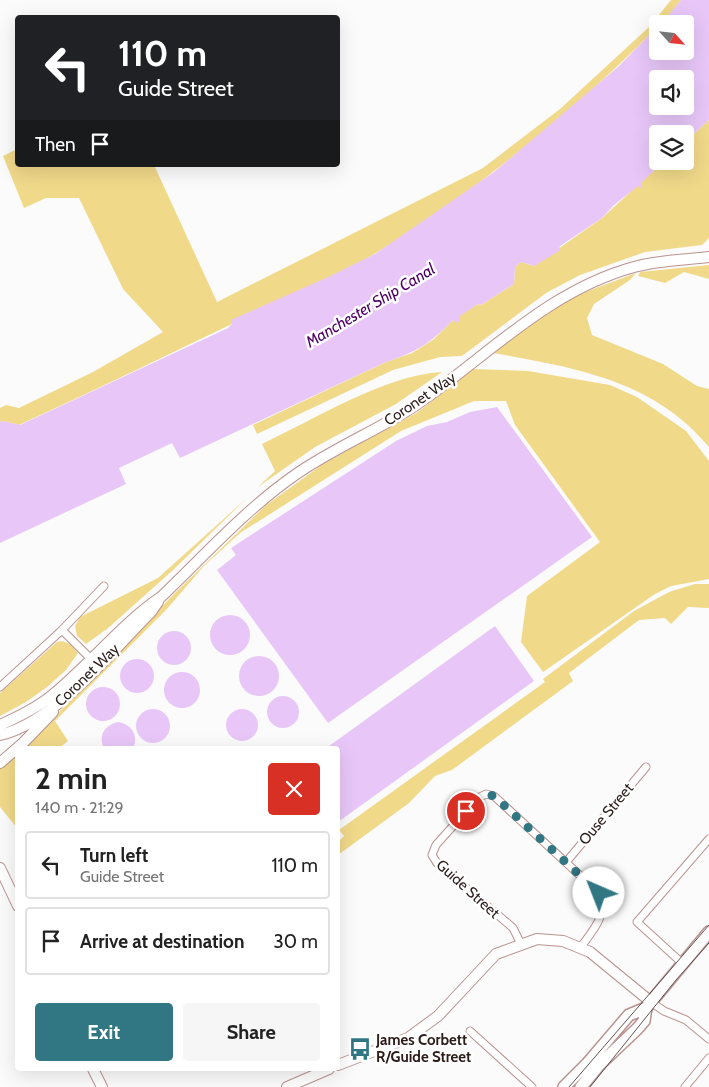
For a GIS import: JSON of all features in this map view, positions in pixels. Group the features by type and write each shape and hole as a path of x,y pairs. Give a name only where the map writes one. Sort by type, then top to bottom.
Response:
{"main road":[{"path":"590,1087 640,1024 649,1005 709,932"},
{"path":"564,1087 587,1064 629,1015 649,1005"},
{"path":"581,1087 599,1065 640,1024"}],"street":[{"name":"Coronet Way","path":"0,735 12,732 58,705 145,608 161,597 258,504 293,476 327,454 404,413 434,393 506,336 561,297 605,277 635,267 668,261 709,257"},
{"path":"0,687 62,630 104,586"},
{"path":"62,630 95,662"},
{"name":"Coronet Way","path":"0,726 34,708 95,662"},
{"path":"19,746 47,720 58,705"},
{"path":"0,726 12,732 16,738 15,746"},
{"path":"0,763 15,750"},
{"name":"Ouse Street","path":"567,861 646,768"},
{"name":"Guide Street","path":"521,944 513,928 437,863 432,855 436,844 478,798 486,794 494,796 567,861 599,893 603,904 602,918 580,948"},
{"path":"682,964 637,922 709,839"},
{"path":"0,868 15,900"},
{"path":"340,1064 408,1038 423,1029 496,954 537,939 563,941 590,952 649,1005 686,1020 709,1039"},
{"path":"470,1031 532,1087"},
{"path":"685,1087 709,1058"},
{"path":"94,1071 102,1087"},
{"path":"287,1087 316,1071"}],"shaded area":[{"path":"671,0 681,0 669,15 659,15"},
{"path":"649,27 649,35 625,59 592,90 523,148 451,203 376,253 332,277 19,425 0,422 0,408 6,405 19,408 93,372 163,332 123,289 79,198 46,198 24,208 3,156 15,150 15,167 155,167 217,302 483,168 560,109"},
{"path":"709,120 709,238 702,245 645,252 580,275 546,293 462,356 440,357 393,370 257,434 253,425 386,362 412,353 434,339 453,320 514,284 515,267 521,262 534,266 602,218 654,170 694,170 694,134"},
{"path":"709,265 709,279 684,272 665,283 638,276 640,272"},
{"path":"636,273 630,280 594,304 587,318 592,335 663,364 697,386 709,389 709,447 687,424 663,406 637,391 582,371 493,353 537,319 572,297"},
{"path":"473,369 528,371 610,385 637,397 686,431 709,461 709,579 671,586 655,594 543,672 521,642 527,596 600,542 515,425 506,401 474,401 401,431 240,533 204,566 166,610 55,721 68,741 62,746 26,746 174,594 265,506 323,464 418,412"},
{"path":"442,372 396,404 315,447 258,487 275,471 262,444 374,390 397,381"},
{"path":"248,497 172,571 107,629 86,644 77,636 75,626 80,617 158,578"},
{"path":"695,584 709,584 709,608 688,607 671,624 665,618 639,620 569,673 573,681 452,770 435,776 409,803 340,854 340,840 344,836 340,829 545,682 543,679 634,611 669,592"},
{"path":"62,641 70,644 78,653 66,670 26,702 0,716 0,693 57,642"},
{"path":"15,756 15,826 0,807 0,769"}],"water":[{"name":"Manchester Ship Canal","path":"681,0 709,0 709,120 694,134 694,125 649,125 649,170 655,170 642,182 642,189 638,186 614,205 602,218 560,246 559,251 534,266 521,262 515,267 514,284 460,316 460,321 457,323 453,320 430,341 415,350 180,458 172,443 119,468 126,484 0,543 0,422 20,425 228,328 232,324 231,320 375,254 494,172 619,66 649,35 649,60 694,60 694,15 668,15"},
{"path":"497,407 592,537 328,723 217,570 236,555 231,548 396,441 427,426 447,422 470,412"},
{"path":"234,615 241,618 247,624 250,635 249,643 241,652 234,655 226,655 219,652 211,643 210,631 213,624 222,616"},
{"path":"495,626 534,681 340,821 340,746 329,746"},
{"path":"174,631 181,632 186,636 190,641 190,655 186,660 181,664 174,665 167,664 162,660 158,655 157,648 158,641 162,636 167,632"},
{"path":"255,656 263,656 270,659 276,665 279,676 276,687 270,693 263,696 255,696 248,693 242,687 239,680 239,672 242,665 248,659"},
{"path":"137,659 144,660 149,664 153,669 153,683 149,688 144,692 137,693 130,692 125,688 121,683 120,676 121,669 125,664 130,660"},
{"path":"182,672 195,677 200,690 195,703 182,708 169,703 164,690 169,677"},
{"path":"103,687 115,692 120,704 115,716 103,721 91,716 86,704 91,692"},
{"path":"283,696 289,697 294,701 298,706 298,718 294,723 289,727 283,728 277,727 272,723 268,718 267,712 268,706 272,701 277,697"},
{"path":"153,709 165,714 170,726 165,738 153,743 141,738 136,726 141,714"},
{"path":"242,709 248,710 253,714 257,719 257,731 253,736 248,740 242,741 236,740 231,736 227,731 226,725 227,719 231,714 236,710"},
{"path":"113,723 123,723 133,731 135,735 134,746 103,746 102,736 106,728"}],"tram line":[{"path":"569,1087 709,925"},
{"path":"590,1087 676,980 709,943"}],"place":[{"name":"James Corbett R/Guide Street","path":"360,1049"}],"route":[{"path":"466,811 478,798 486,794 494,796 599,893"}]}
